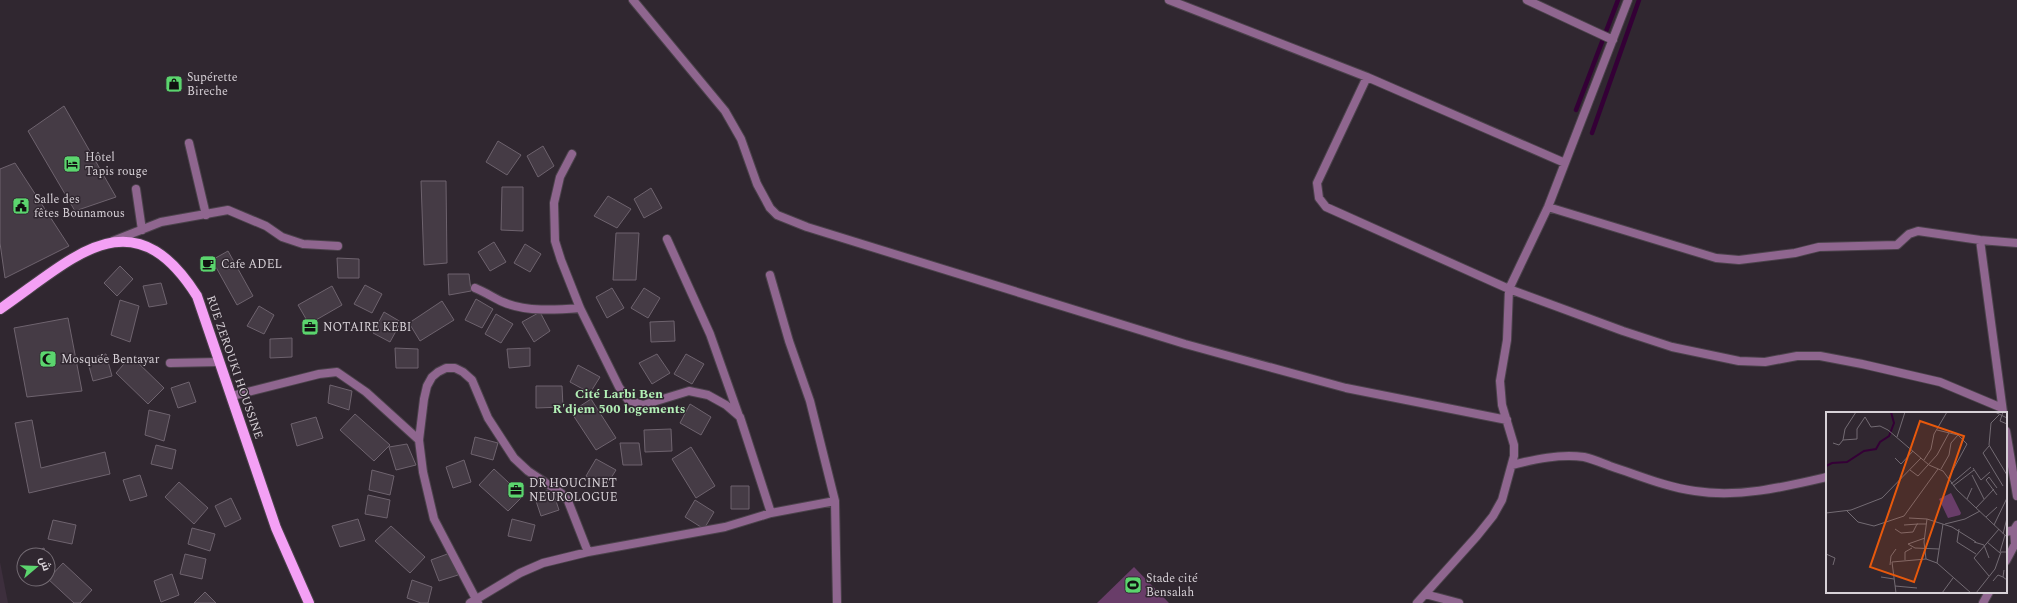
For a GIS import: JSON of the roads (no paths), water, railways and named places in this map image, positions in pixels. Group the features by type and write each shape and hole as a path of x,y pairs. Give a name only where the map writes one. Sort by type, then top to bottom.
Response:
{"main road":[{"name":"RUE ZEROUKI HOUSSINE","path":"0,309 83,252 110,242 127,240 148,246 166,257 184,275 197,296 276,528 309,603"}],"street":[{"path":"633,0 725,111 741,139 757,184 770,208 783,218 1200,348 1346,388 1507,420"},
{"path":"1169,0 1367,77 1564,163"},
{"path":"1527,0 1613,40"},
{"path":"1417,603 1493,516 1502,500 1512,465 1514,445 1502,405 1500,381 1507,340 1510,289 1548,206 1628,0"},
{"path":"1367,77 1318,183 1318,198 1326,207 1510,289 1623,331 1672,347 1740,361 1765,362 1797,356 1820,356 1940,382 2003,410"},
{"path":"189,143 206,215"},
{"path":"572,154 560,177 554,203 555,241 580,308 619,387 628,400 643,405 689,391 708,395 726,405 740,417"},
{"path":"136,189 142,230"},
{"path":"1548,206 1716,258 1739,260 1795,253 1819,247 1892,246 1900,243 1909,234 1918,231 1980,240 2017,242"},
{"path":"110,242 161,222 228,210 266,226 282,237 303,244 338,246"},
{"path":"667,239 710,334 772,513"},
{"path":"1980,240 2003,410"},
{"path":"770,275 789,341 810,401 835,501 837,603"},
{"path":"475,288 504,303 531,308 559,310 580,308"},
{"path":"170,363 219,362"},
{"path":"478,601 434,519 423,472 419,440 424,399 427,386 432,377 446,368 455,368 464,372 472,380 488,418 514,458 528,471 561,493 568,501 588,552"},
{"path":"232,396 319,374 337,372 366,392 419,440"},
{"path":"2007,437 2017,496"},
{"path":"1512,465 1541,458 1562,456 1585,457 1670,486 1695,491 1725,494 1755,491 1826,477"},
{"path":"470,603 478,601 520,573 537,565 588,552 725,527 772,513 835,501"},
{"path":"2007,559 2015,544 2012,529"},
{"path":"1983,603 1988,593"},
{"path":"1425,594 1459,603"}],"waterway":[{"path":"1576,110 1618,0"},
{"path":"1592,133 1639,0"}],"place":[{"name":"Supérette Bireche","path":"174,84"},
{"name":"Hôtel Tapis rouge","path":"72,164"},
{"name":"Salle des fêtes Bounamous","path":"21,206"},
{"name":"Cafe ADEL","path":"208,264"},
{"name":"NOTAIRE KEBI","path":"310,327"},
{"name":"Mosquée Bentayar","path":"48,359"},
{"name":"DR HOUCINET NEUROLOGUE","path":"516,490"},
{"name":"Stade cité Bensalah","path":"1133,585"}],"district":[{"name":"Cité Larbi Ben R'djem 500 logements","path":"619,400"}]}
